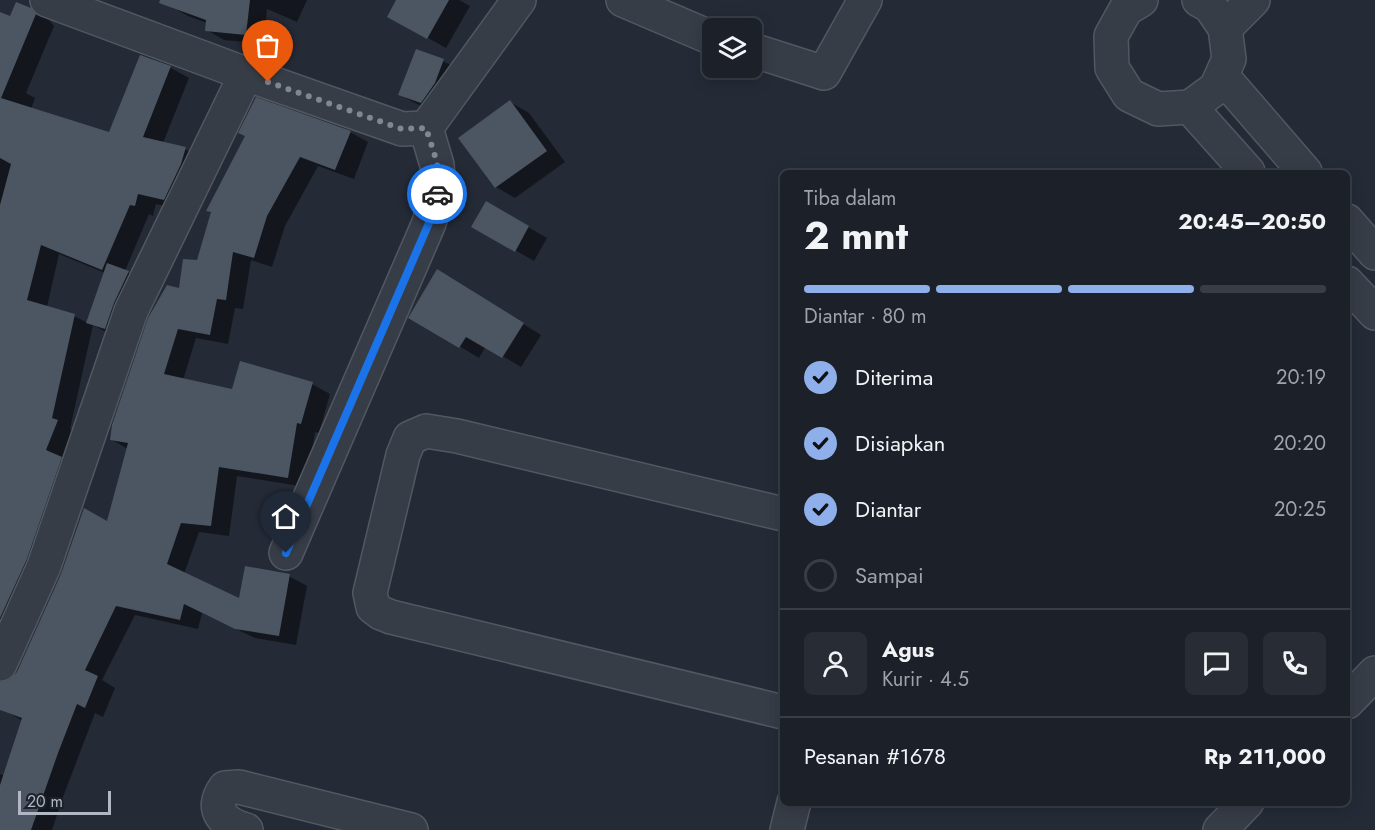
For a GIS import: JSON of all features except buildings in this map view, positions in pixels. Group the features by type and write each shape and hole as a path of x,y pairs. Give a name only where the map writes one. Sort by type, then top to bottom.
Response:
{"street":[{"path":"47,0 402,129 426,128"},
{"path":"426,128 519,0"},
{"path":"623,0 702,33"},
{"path":"762,53 824,73 865,0"},
{"path":"1141,0 1126,9 1111,36 1112,68 1130,95 1158,109 1190,107 1216,88 1229,59 1225,28 1210,6 1199,0"},
{"path":"1225,28 1253,0"},
{"path":"0,664 44,566 131,311 246,74"},
{"path":"1222,76 1303,170"},
{"path":"1190,107 1246,170"},
{"path":"286,553 429,223 439,188 437,165 426,128"},
{"path":"1350,224 1375,253"},
{"path":"1350,286 1375,313"},
{"path":"780,513 458,435 426,431 410,438 403,455 370,593 373,607 391,618 780,711"},
{"path":"1350,699 1375,673"},
{"path":"246,830 233,826 224,819 219,810 219,796 225,788 239,787 411,830"},
{"path":"787,830 793,806"},
{"path":"1220,830 1243,806"}],"way so far":[{"path":"268,82 402,129 426,128 437,165 439,188 437,194"}],"route":[{"path":"286,553 429,223 437,194"}]}
